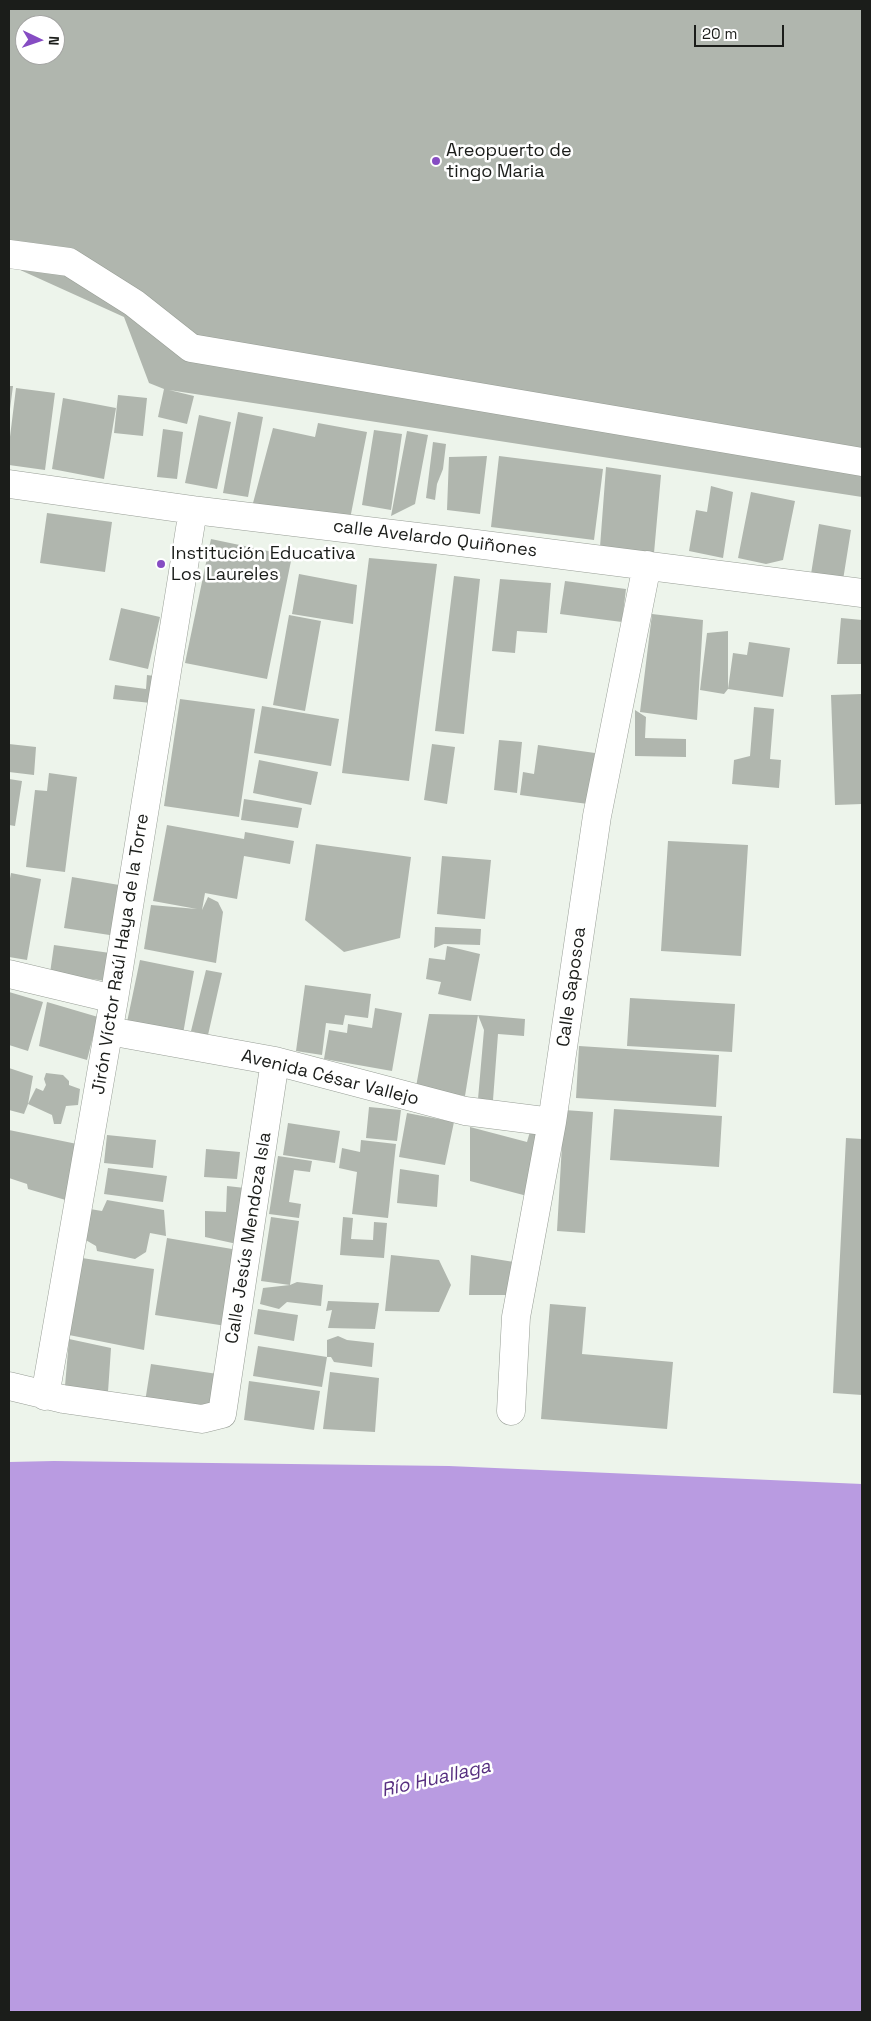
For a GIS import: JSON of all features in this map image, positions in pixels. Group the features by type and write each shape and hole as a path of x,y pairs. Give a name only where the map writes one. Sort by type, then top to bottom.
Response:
{"street":[{"path":"9,254 68,262 134,303 191,348 862,462"},
{"name":"calle Avelardo Quiñones","path":"9,484 193,510 862,593"},
{"name":"Jirón Víctor Raúl Haya de la Torre","path":"45,1396 109,1031 193,510"},
{"name":"Calle Saposoa","path":"511,1411 516,1317 552,1122 597,816 647,565"},
{"path":"9,974 114,999"},
{"name":"Avenida César Vallejo","path":"109,1031 275,1061 465,1111 552,1122"},
{"name":"Calle Jesús Mendoza Isla","path":"45,1396 202,1419 222,1414 275,1061"},
{"path":"9,1386 45,1396"}],"water":[{"name":"Río Huallaga","path":"9,1462 449,1466 862,1484 862,2012 9,2012"}],"building":[{"name":"Areopuerto de tingo Maria","path":"9,9 862,9 862,497 169,390 194,396 187,424 158,417 164,389 149,383 124,317 18,269 9,268"},
{"path":"9,386 13,386 10,409 9,409"},
{"path":"16,388 55,393 45,470 9,465 9,445"},
{"path":"118,395 147,398 143,436 114,433"},
{"path":"63,398 116,408 104,479 52,469"},
{"path":"238,412 263,417 248,497 223,493"},
{"path":"199,415 231,422 217,489 185,483"},
{"path":"318,423 367,432 350,519 253,503 273,428 315,437"},
{"path":"163,429 183,432 177,479 157,477"},
{"path":"374,430 402,434 391,510 362,505"},
{"path":"407,431 428,435 415,504 391,516"},
{"path":"433,442 446,444 443,469 437,484 435,500 426,498"},
{"path":"487,456 480,514 447,510 449,457"},
{"path":"499,456 603,469 594,540 491,527"},
{"path":"606,467 661,475 654,553 600,547"},
{"path":"711,486 733,492 723,558 689,551 696,510 707,512"},
{"path":"751,492 795,501 783,560 766,564 738,558"},
{"path":"47,513 112,522 105,572 40,563"},
{"path":"819,524 851,530 843,580 811,574"},
{"path":"211,539 292,556 267,679 185,663"},
{"path":"369,558 437,564 409,781 342,773"},
{"path":"299,574 357,585 353,624 292,614"},
{"path":"454,576 480,579 464,734 435,731"},
{"path":"500,579 551,583 547,633 517,631 515,653 492,651"},
{"path":"565,581 626,589 622,622 560,614"},
{"path":"121,608 160,617 148,669 109,660"},
{"path":"652,614 703,620 697,720 640,712"},
{"path":"289,615 321,621 305,711 273,705"},
{"path":"841,618 862,620 862,664 837,664"},
{"path":"728,631 728,689 724,694 700,690 707,633"},
{"path":"749,642 790,648 783,697 728,689 733,653 747,655"},
{"path":"147,675 154,676 151,703 113,699 115,685 146,689"},
{"path":"862,694 862,804 835,805 831,695"},
{"path":"180,699 255,709 239,817 164,806"},
{"path":"262,706 339,719 331,766 254,753"},
{"path":"754,707 774,709 770,759 781,760 779,788 732,784 734,760 750,756"},
{"path":"635,710 646,717 645,738 686,739 686,757 635,756"},
{"path":"499,740 522,742 517,793 494,790"},
{"path":"9,744 36,747 34,775 9,772"},
{"path":"432,744 455,747 447,804 424,800"},
{"path":"538,745 595,753 588,804 520,795 523,772 534,774"},
{"path":"259,760 318,772 311,805 253,793"},
{"path":"49,773 77,777 65,872 26,867 35,790 47,791"},
{"path":"9,779 22,781 15,826 9,825"},
{"path":"244,799 302,808 298,828 241,820"},
{"path":"167,825 244,839 245,832 294,841 290,864 244,856 237,899 205,893 202,910 208,897 218,902 223,912 216,963 144,949 151,905 197,909 153,901"},
{"path":"668,841 748,845 741,956 661,951"},
{"path":"316,844 411,857 400,938 344,952 305,920"},
{"path":"442,856 491,860 485,919 437,914"},
{"path":"11,873 41,879 27,960 9,957 9,884"},
{"path":"72,877 125,886 116,936 64,928"},
{"path":"435,927 481,929 480,945 444,944 434,948"},
{"path":"54,945 110,953 106,981 50,973"},
{"path":"447,946 480,954 471,1001 438,994 441,982 426,979 429,958 445,960"},
{"path":"140,960 194,971 183,1034 127,1022"},
{"path":"206,970 222,973 208,1035 191,1031"},
{"path":"305,985 371,994 368,1018 345,1015 343,1025 326,1023 322,1055 296,1051"},
{"path":"9,992 43,1002 28,1051 9,1045"},
{"path":"630,998 735,1004 732,1052 627,1046"},
{"path":"47,1002 98,1017 87,1060 39,1046"},
{"path":"375,1008 402,1013 392,1071 324,1059 329,1030 347,1033 348,1024 372,1028"},
{"path":"429,1014 478,1015 465,1096 416,1087"},
{"path":"478,1015 525,1019 524,1036 498,1034 493,1100 478,1099 484,1030"},
{"path":"579,1046 719,1055 716,1107 576,1098"},
{"path":"9,1068 33,1076 28,1104 24,1114 9,1110"},
{"path":"46,1073 63,1075 69,1081 69,1085 80,1089 78,1105 66,1106 61,1124 54,1124 52,1115 28,1104 36,1088 43,1091 46,1085 44,1079"},
{"path":"369,1107 401,1110 397,1141 366,1138"},
{"path":"614,1109 722,1116 719,1167 610,1160"},
{"path":"564,1110 593,1112 585,1233 557,1231"},
{"path":"407,1113 454,1122 445,1165 399,1157"},
{"path":"288,1123 340,1131 335,1163 283,1155"},
{"path":"470,1127 527,1142 531,1128 544,1129 531,1197 470,1181"},
{"path":"9,1130 77,1144 69,1201 28,1189 27,1184 9,1178"},
{"path":"107,1135 156,1140 153,1168 104,1163"},
{"path":"846,1138 862,1139 862,1395 833,1393"},
{"path":"361,1140 396,1144 388,1218 352,1214 357,1172 339,1168 342,1148 360,1152"},
{"path":"206,1149 240,1152 237,1179 204,1177"},
{"path":"278,1156 312,1161 310,1172 294,1170 289,1202 301,1204 299,1218 269,1214"},
{"path":"108,1168 167,1176 163,1202 104,1194"},
{"path":"400,1169 439,1175 437,1207 397,1203"},
{"path":"227,1186 245,1188 237,1244 205,1237 205,1211 226,1212"},
{"path":"107,1200 164,1210 166,1236 150,1233 146,1252 135,1259 97,1251 96,1246 84,1239 90,1209 102,1211"},
{"path":"271,1217 299,1221 290,1285 261,1281"},
{"path":"343,1217 353,1218 351,1239 373,1240 374,1222 387,1223 384,1258 340,1255"},
{"path":"167,1238 238,1250 226,1326 155,1315"},
{"path":"391,1255 439,1260 451,1285 439,1312 385,1311"},
{"path":"471,1255 520,1263 520,1295 469,1295"},
{"path":"82,1258 154,1269 144,1350 69,1335"},
{"path":"297,1282 323,1285 321,1306 287,1302 279,1309 260,1304 263,1288 290,1285"},
{"path":"328,1301 379,1303 375,1329 328,1328 332,1310 326,1311"},
{"path":"550,1304 586,1307 582,1354 673,1362 667,1429 541,1419"},
{"path":"258,1309 298,1315 294,1341 254,1334"},
{"path":"338,1336 347,1340 374,1343 372,1367 334,1362 331,1357 327,1357 327,1340"},
{"path":"69,1339 111,1348 108,1392 65,1386"},
{"path":"258,1346 327,1357 322,1387 253,1376"},
{"path":"151,1364 224,1375 218,1414 145,1402"},
{"path":"330,1372 379,1378 375,1432 323,1429"},
{"path":"249,1381 320,1391 314,1430 244,1420"}],"place":[{"name":"Areopuerto de tingo Maria","path":"436,161"},
{"name":"Institución Educativa Los Laureles","path":"161,564"}]}
